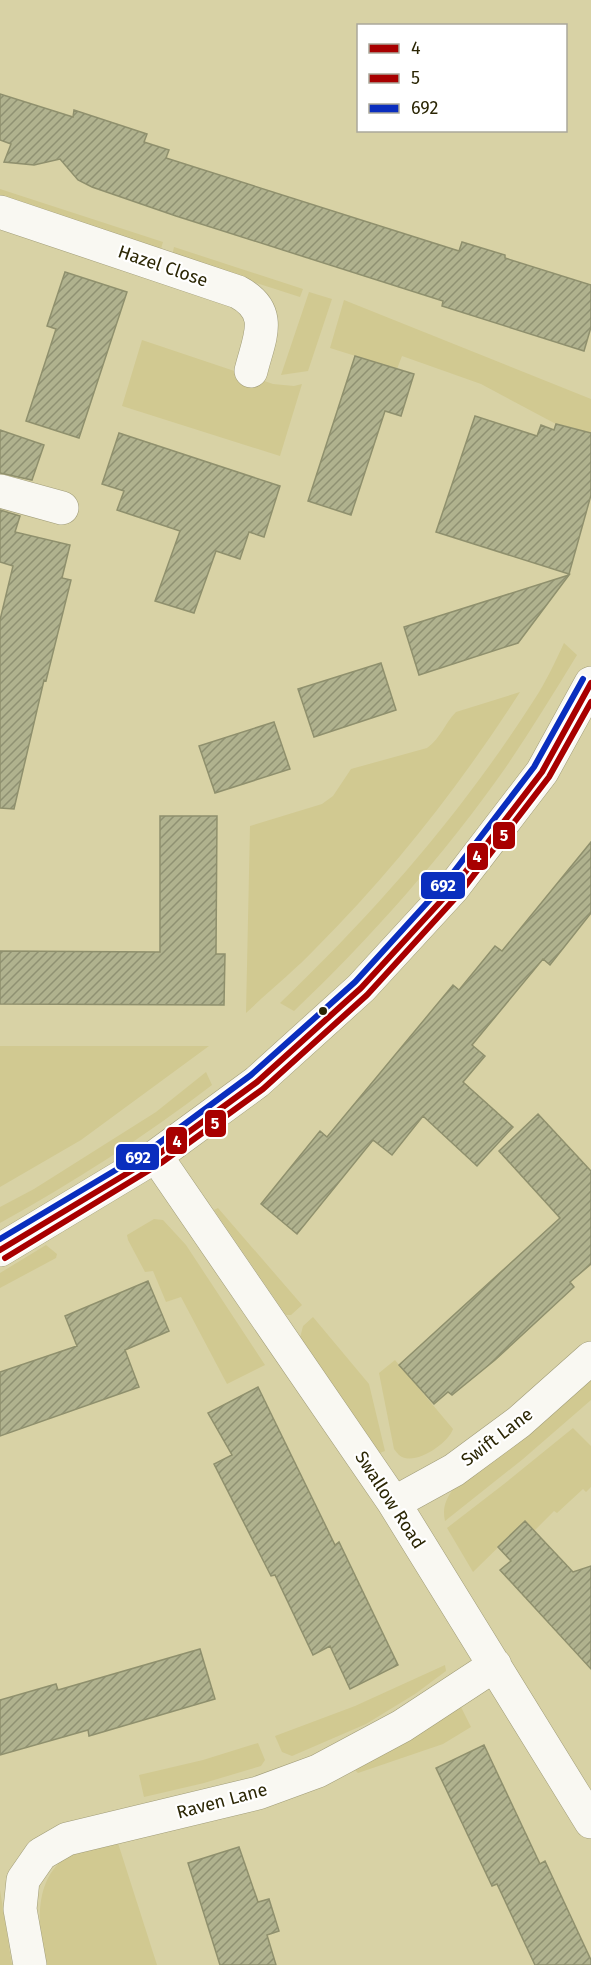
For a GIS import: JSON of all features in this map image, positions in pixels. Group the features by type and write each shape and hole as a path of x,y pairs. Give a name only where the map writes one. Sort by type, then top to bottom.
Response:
{"street":[{"name":"Hazel Close","path":"0,212 248,297 258,308 263,323 251,371"},
{"path":"0,491 62,508"},
{"path":"0,1250 156,1156 257,1082 361,988 453,888 542,772 591,683"},
{"name":"Swallow Road","path":"156,1156 394,1503 591,1822"},
{"name":"Swift Lane","path":"394,1503 454,1470 519,1422 591,1358"},
{"name":"Raven Lane","path":"30,1965 20,1909 23,1880 41,1854 67,1839 258,1793 318,1771 402,1726 495,1665"}],"shaded area":[{"path":"0,189 163,242 160,252 0,199"},
{"path":"174,247 303,289 300,297 172,256"},
{"path":"309,292 332,299 308,371 281,375"},
{"path":"344,300 591,399 591,433 556,424 481,384 402,356 397,369 330,348"},
{"path":"142,340 273,384 294,386 302,384 280,456 122,406"},
{"path":"564,643 577,655 506,767 458,832 406,895 351,955 294,1011 280,1003 351,932 447,821 534,700"},
{"path":"520,692 450,793 399,857 316,948 246,1013 250,826 322,804 333,796 351,769 427,748 436,740 456,712"},
{"path":"0,1046 209,1046 81,1140 0,1187"},
{"path":"206,1072 212,1085 161,1123 55,1191 0,1223 0,1207 34,1189 156,1112"},
{"path":"218,1208 302,1305 291,1315 286,1315 214,1210"},
{"path":"154,1219 163,1220 186,1245 265,1365 227,1384 181,1297 166,1302 153,1271 145,1272 128,1240 127,1235"},
{"path":"46,1245 57,1254 56,1258 0,1288 0,1273"},
{"path":"313,1317 369,1384 385,1451 377,1454 300,1338 303,1326"},
{"path":"395,1360 453,1429 440,1445 418,1457 403,1457 394,1449 379,1373"},
{"path":"591,1374 591,1400 523,1459 445,1521 445,1503 454,1488"},
{"path":"573,1428 591,1446 591,1487 586,1492 583,1489 557,1513 554,1511 534,1531 525,1521 473,1572 447,1528"},
{"path":"445,1665 446,1671 415,1694 366,1724 292,1756 282,1752 275,1736 355,1706"},
{"path":"460,1705 471,1727 443,1744 358,1773 353,1768"},
{"path":"258,1743 265,1760 261,1766 204,1783 144,1797 139,1775 203,1760"},
{"path":"117,1840 157,1965 44,1965 40,1919 44,1889 49,1876 58,1864 71,1854"},
{"path":"0,1890 12,1965 0,1965"}],"building":[{"path":"0,94 73,117 74,110 147,134 144,142 169,150 166,158 459,251 462,242 591,285 591,327 584,351 442,306 443,301 92,187 78,180 60,159 34,165 4,162 11,144 0,140"},
{"path":"65,272 127,292 79,438 26,421 56,329 47,326"},
{"path":"355,356 414,374 401,416 385,411 351,515 308,501"},
{"path":"475,416 537,436 541,425 554,430 556,424 591,433 591,495 569,574 436,532"},
{"path":"0,430 44,445 32,480 0,473"},
{"path":"119,433 280,486 264,537 249,532 240,559 216,551 194,613 155,601 180,531 117,510 124,491 102,484"},
{"path":"0,510 20,516 15,532 70,545 62,578 71,580 46,681 44,680 14,809 0,808 0,620 13,566 0,562"},
{"path":"569,575 518,643 419,675 404,627"},
{"path":"381,663 396,710 314,737 298,689"},
{"path":"274,722 290,769 215,793 199,746"},
{"path":"160,816 217,816 216,954 225,954 224,1005 0,1004 0,951 160,952"},
{"path":"591,842 591,913 550,965 543,959 472,1045 485,1056 463,1082 513,1127 477,1166 423,1116 392,1155 373,1140 297,1234 261,1204 320,1131 327,1137 453,985 459,990 495,946 502,951"},
{"path":"538,1114 591,1171 591,1264 570,1282 574,1287 495,1360 452,1395 448,1392 434,1404 399,1365 560,1218 499,1151"},
{"path":"148,1281 169,1331 125,1350 139,1387 0,1436 0,1372 77,1346 65,1316"},
{"path":"258,1387 335,1545 339,1542 398,1665 350,1689 330,1646 313,1655 275,1575 271,1576 214,1464 232,1455 208,1413"},
{"path":"525,1521 573,1572 591,1566 591,1669 500,1570 511,1561 498,1547"},
{"path":"200,1649 215,1699 89,1736 88,1730 0,1755 0,1700 56,1684 58,1690"},
{"path":"484,1745 540,1864 545,1861 591,1960 591,1965 535,1965 497,1884 492,1886 436,1768"},
{"path":"239,1847 258,1902 269,1899 279,1931 267,1935 276,1965 220,1965 188,1863"}],"transit line":[{"name":"692","path":"0,1239 151,1149 251,1075 355,982 446,882 534,767 583,679"},
{"name":"4","path":"0,1250 156,1156 257,1082 361,988 453,888 542,772 591,683"},
{"name":"5","path":"5,1258 161,1163 263,1089 367,995 460,893 549,777 591,702"}]}
